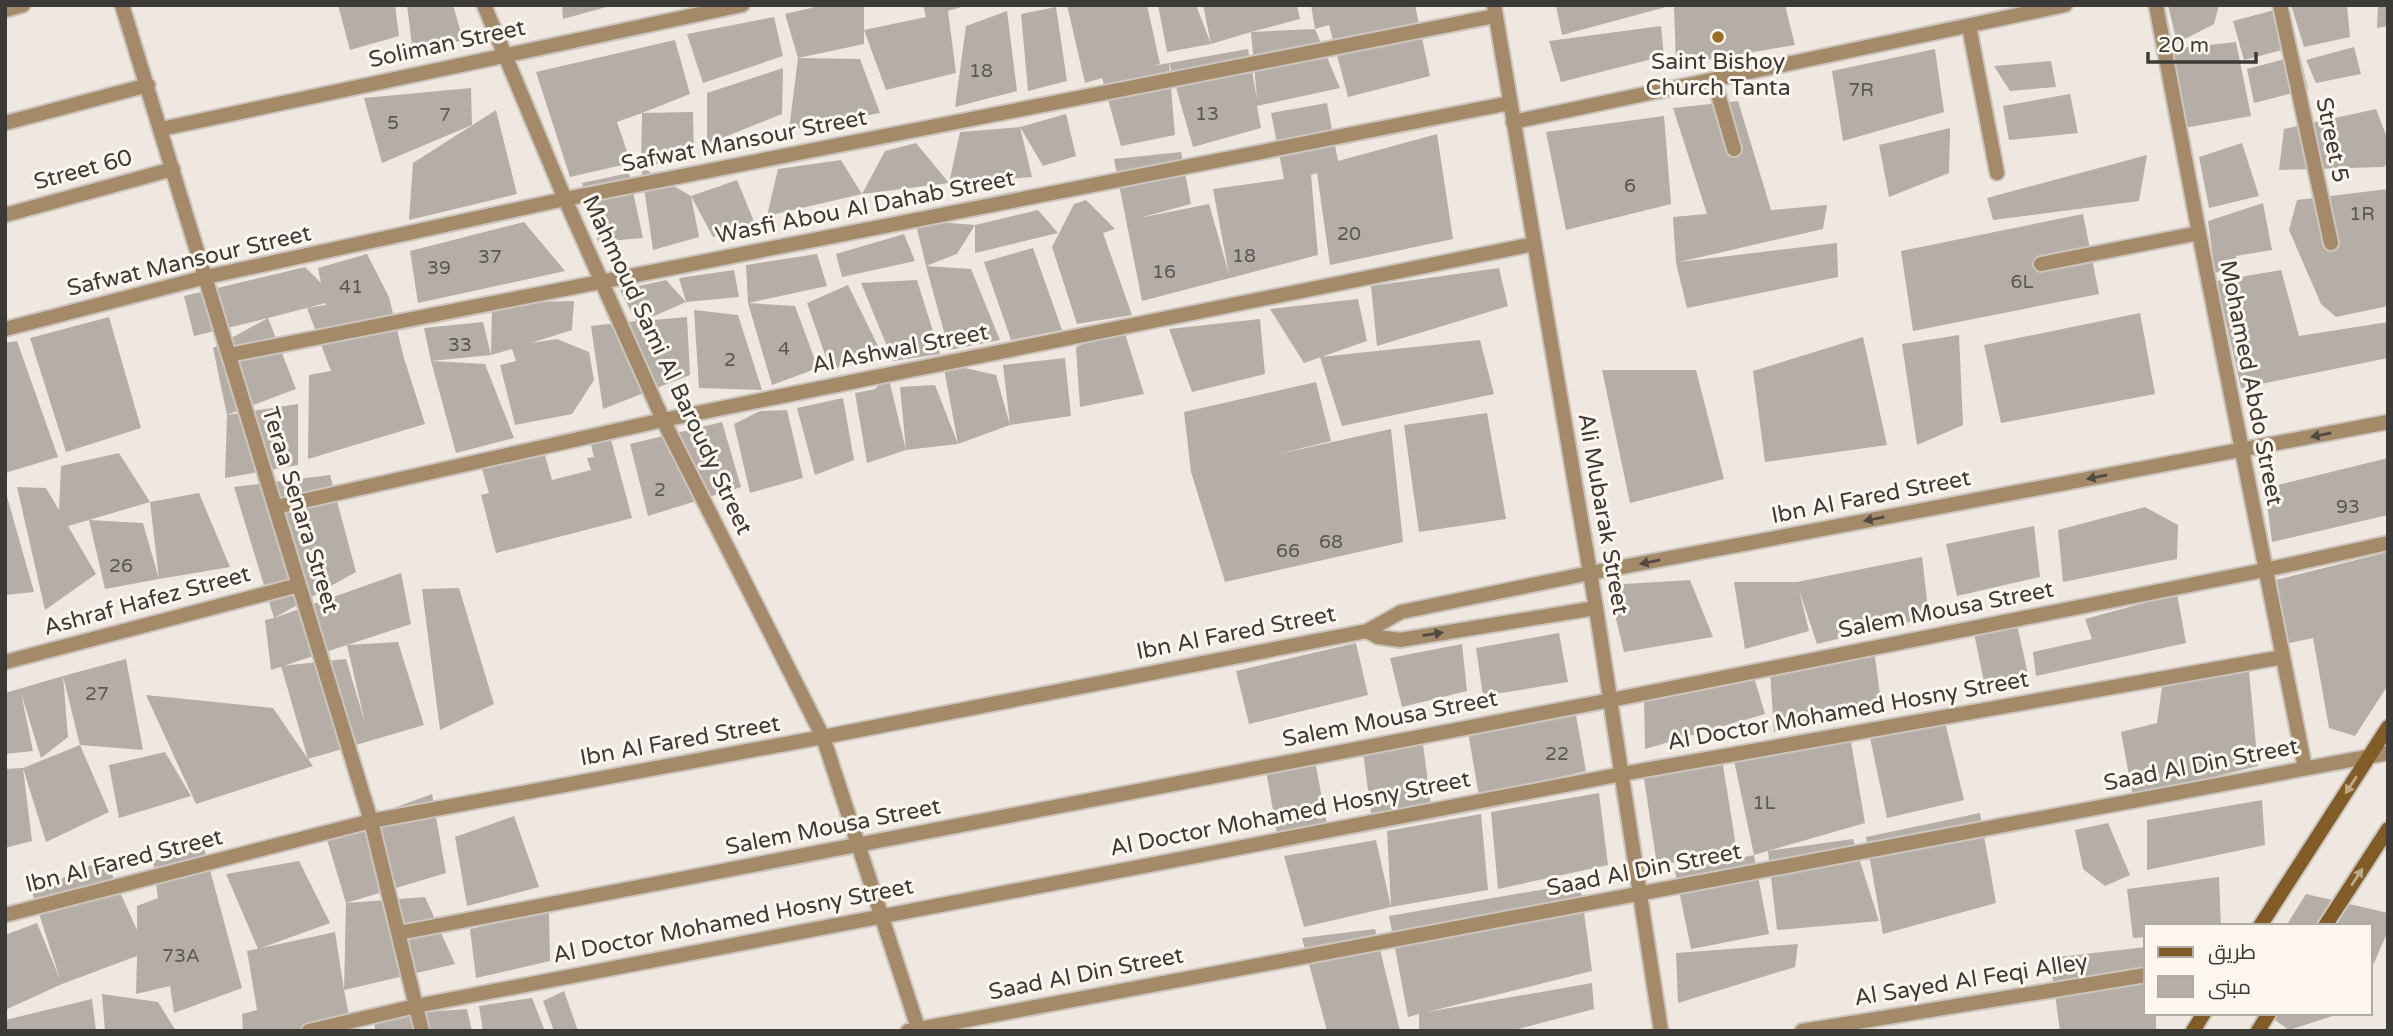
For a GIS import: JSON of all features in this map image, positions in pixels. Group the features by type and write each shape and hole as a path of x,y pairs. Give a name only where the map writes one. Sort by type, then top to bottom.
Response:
{"main road":[{"path":"2261,924 2388,727"},
{"path":"2326,924 2388,829"},
{"path":"2193,1031 2203,1015"},
{"path":"2258,1031 2268,1015"}],"street":[{"path":"5,10 23,5"},
{"name":"Teraa Senara Street","path":"122,5 371,821 422,1031"},
{"name":"Mahmoud Sami Al Baroudy Street","path":"484,5 565,199 663,420 823,737 882,916 915,1030"},
{"name":"Soliman Street","path":"161,129 742,5"},
{"path":"1513,122 2065,5"},
{"name":"Mohamed Abdo Street","path":"2157,5 2241,450 2305,768"},
{"name":"Street 5","path":"2280,5 2331,243"},
{"name":"Ali Mubarak Street","path":"1494,11 1596,608 1661,1031"},
{"name":"Safwat Mansour Street","path":"5,329 206,277 565,199 1494,11"},
{"path":"1969,26 1997,173"},
{"path":"1714,80 1734,149"},
{"path":"5,122 148,85"},
{"name":"Wasfi Abou Al Dahab Street","path":"229,355 1510,103"},
{"name":"Street 60","path":"5,215 173,169"},
{"path":"2041,264 2199,233"},
{"name":"Al Ashwal Street","path":"276,507 663,420 1534,244"},
{"name":"Ibn Al Fared Street","path":"5,915 371,821 823,737 1367,631 1401,612 1590,573 2388,422"},
{"name":"Salem Mousa Street","path":"399,933 1611,700 2265,570 2388,543"},
{"name":"Ashraf Hafez Street","path":"5,662 299,584"},
{"name":"Ibn Al Fared Street","path":"1367,631 1401,640 1596,608"},
{"name":"Al Doctor Mohamed Hosny Street","path":"309,1031 416,1006 1622,774 2283,657"},
{"name":"Saad Al Din Street","path":"915,1030 2388,753"},
{"name":"Al Sayed Al Feqi Alley","path":"1802,1031 2144,975"}],"building":[{"path":"338,5 395,5 399,36 350,50"},
{"path":"407,5 453,5 463,40 413,54"},
{"path":"562,5 610,5 610,6 563,19"},
{"path":"824,5 864,5 864,44 798,58 785,14"},
{"path":"923,5 968,5 948,11 956,73 886,90 864,30 926,17"},
{"path":"1067,5 1147,5 1160,64 1153,66 1169,63 1175,135 1121,146 1102,78 1085,83"},
{"path":"1158,5 1196,5 1211,44 1167,52"},
{"path":"1203,5 1297,5 1300,19 1211,44"},
{"path":"1311,5 1415,5 1430,76 1348,97 1329,25 1315,29"},
{"path":"1556,5 1666,5 1666,7 1562,35"},
{"path":"1674,5 1785,5 1795,45 1676,65"},
{"path":"2168,5 2219,5 2214,24 2177,43"},
{"path":"2291,5 2347,5 2350,37 2304,47"},
{"path":"2378,5 2388,5 2388,26 2377,28"},
{"path":"1056,7 1067,81 1028,91 1021,14"},
{"path":"2286,7 2297,46 2244,60 2233,21"},
{"path":"1007,11 1017,91 955,107 966,26"},
{"path":"774,17 783,56 703,83 687,34"},
{"path":"1661,26 1664,56 1561,82 1549,41"},
{"path":"1315,29 1340,88 1257,106 1261,128 1193,147 1169,63 1248,49 1257,99 1251,32"},
{"path":"675,40 690,94 617,122 631,163 570,177 536,72"},
{"path":"2236,42 2251,116 2184,128 2171,49"},
{"path":"2354,47 2361,74 2316,83 2306,60"},
{"path":"1935,49 1944,112 1843,141 1832,71"},
{"path":"2300,55 2308,89 2254,103 2247,69"},
{"path":"798,58 860,59 880,113 789,130"},
{"path":"2051,61 2056,87 2010,91 1994,66"},
{"path":"783,68 782,114 707,144 707,93"},
{"path":"471,88 472,125 382,163 364,98"},
{"path":"2070,94 2078,133 2009,140 2003,106"},
{"path":"1738,101 1771,210 1827,205 1823,229 1679,262 1837,243 1838,277 1687,308 1676,263 1673,217 1707,214 1673,108"},
{"path":"1327,103 1338,161 1437,134 1453,239 1330,265 1317,173 1311,175 1318,255 1142,301 1114,159 1181,152 1191,204 1139,218 1209,204 1229,274 1213,189 1284,179 1271,113"},
{"path":"2376,109 2388,140 2388,162 2384,167 2279,170 2284,129"},
{"path":"496,110 517,194 409,220 413,163"},
{"path":"693,112 694,157 641,167 642,113"},
{"path":"1066,114 1076,156 1043,166 1020,127"},
{"path":"1664,116 1671,204 1566,230 1546,132"},
{"path":"1020,127 1032,177 949,183 960,132"},
{"path":"1950,128 1949,173 1889,197 1879,145"},
{"path":"916,143 949,183 862,194 885,151"},
{"path":"2242,143 2259,196 2209,208 2199,157"},
{"path":"2147,155 2139,201 1993,220 1987,198"},
{"path":"841,160 862,194 767,216 778,169"},
{"path":"641,167 691,196 699,237 653,250"},
{"path":"629,173 643,238 598,242 582,183"},
{"path":"737,180 755,224 713,237 691,196"},
{"path":"2388,189 2388,306 2336,317 2321,304 2289,230 2297,200"},
{"path":"1086,200 1115,229 1103,233 1132,315 1077,324 1052,247 1074,204"},
{"path":"2263,203 2272,250 2236,256 2238,266 2215,273 2208,221"},
{"path":"1038,210 1058,233 975,253 975,225"},
{"path":"2083,214 2099,294 1913,331 1901,251"},
{"path":"915,220 975,225 957,254 926,266"},
{"path":"524,222 565,271 418,303 410,251"},
{"path":"904,234 915,261 842,277 836,254"},
{"path":"1033,248 1062,330 1011,340 984,262"},
{"path":"367,254 389,297 404,358 425,424 308,459 309,375 331,371 307,308 326,303 194,336 184,296 305,267 321,283 318,268"},
{"path":"817,254 827,286 748,303 746,265"},
{"path":"926,266 971,269 1000,340 949,350"},
{"path":"1499,268 1508,306 1377,346 1371,286"},
{"path":"734,270 739,297 686,302 679,278"},
{"path":"2281,270 2299,336 2388,322 2388,358 2241,388 2217,281"},
{"path":"666,280 686,302 643,321 687,317 690,375 603,409 591,326 636,321 620,290"},
{"path":"917,280 940,354 893,361 861,283"},
{"path":"848,285 884,358 830,369 807,303"},
{"path":"1358,299 1367,341 1304,363 1270,309"},
{"path":"574,301 572,330 531,343 557,339 589,352 594,380 572,414 515,425 500,365 516,361 512,349 491,355 492,303"},
{"path":"748,303 795,306 818,368 772,385"},
{"path":"694,310 738,315 762,390 699,388"},
{"path":"2140,313 2155,394 2001,423 1984,345"},
{"path":"109,317 141,428 66,452 30,338"},
{"path":"268,318 296,389 227,415 213,348"},
{"path":"1260,319 1265,374 1192,392 1169,329"},
{"path":"483,322 491,355 431,361 424,328"},
{"path":"1123,327 1144,394 1080,407 1076,347"},
{"path":"1959,335 1963,425 1917,445 1902,344"},
{"path":"1863,337 1887,445 1765,462 1753,371"},
{"path":"1480,340 1494,394 1342,426 1320,357"},
{"path":"17,341 58,457 5,473 5,343"},
{"path":"1065,358 1071,416 1010,425 1003,365"},
{"path":"431,361 485,364 514,438 456,453"},
{"path":"943,363 996,375 1010,425 958,444"},
{"path":"1602,370 1696,370 1724,479 1630,503"},
{"path":"888,375 906,450 867,463 855,393 875,389"},
{"path":"1316,382 1331,441 1274,455 1391,429 1403,542 1225,582 1191,472 1184,412"},
{"path":"935,385 958,444 906,450 900,387"},
{"path":"843,398 854,460 815,475 797,408"},
{"path":"298,404 298,465 225,478 227,415"},
{"path":"787,410 803,478 750,493 734,424 760,411"},
{"path":"1487,413 1506,519 1419,532 1404,425"},
{"path":"722,422 741,487 648,516 630,444"},
{"path":"610,436 632,518 496,553 481,495 489,493 482,469 544,452 552,480 591,470 587,458 594,457 590,441"},
{"path":"119,453 150,502 68,526 96,574 45,610 17,487 46,488 59,510 61,466"},
{"path":"2388,458 2388,515 2272,542 2265,488"},
{"path":"330,475 356,572 274,618 234,487"},
{"path":"6,493 34,592 5,595"},
{"path":"199,493 230,567 159,579 150,502"},
{"path":"2145,507 2178,525 2177,559 2063,582 2058,530"},
{"path":"89,520 143,523 159,579 105,589"},
{"path":"2034,526 2040,577 1957,596 1946,544"},
{"path":"2388,552 2388,685 2355,736 2329,728 2313,638 2285,644 2276,580"},
{"path":"1922,557 1929,617 1817,644 1799,590 1809,631 1745,649 1734,582 1797,582"},
{"path":"401,573 411,624 347,645 398,642 424,725 308,759 281,667 271,670 265,620","holes":["347,645 365,723 346,659 284,666"]},
{"path":"1690,580 1713,637 1624,652 1608,585"},
{"path":"459,588 494,704 440,730 422,589"},
{"path":"2177,594 2186,643 2036,676 2033,652 2092,639 2085,619"},
{"path":"2017,624 2029,679 1985,687 1974,633"},
{"path":"1559,633 1568,682 1483,696 1476,648"},
{"path":"1356,643 1368,695 1249,724 1236,671"},
{"path":"1462,644 1467,691 1402,707 1390,658"},
{"path":"1874,650 1881,702 1774,732 1770,671"},
{"path":"126,659 143,750 80,745 63,676"},
{"path":"2249,671 2258,766 2133,797 2121,732 2157,723 2162,687"},
{"path":"63,676 68,737 41,758 21,693 33,751 5,754 5,693"},
{"path":"1754,677 1765,714 1645,749 1644,697"},
{"path":"146,695 273,708 313,766 196,804"},
{"path":"1576,715 1586,771 1479,796 1468,732"},
{"path":"1944,718 1964,800 1887,818 1869,733"},
{"path":"1850,736 1865,823 1754,855 1733,756"},
{"path":"1423,744 1431,805 1371,813 1363,752"},
{"path":"80,745 109,812 46,842 23,768"},
{"path":"165,752 191,796 119,818 109,765"},
{"path":"1722,759 1737,853 1657,865 1643,772"},
{"path":"1315,761 1327,825 1277,834 1266,770"},
{"path":"23,768 32,841 5,848 5,769"},
{"path":"1599,793 1608,865 1498,889 1491,812"},
{"path":"432,794 446,873 346,903 325,833"},
{"path":"2262,800 2265,845 2147,870 2147,820"},
{"path":"1980,813 1996,903 1883,934 1866,837"},
{"path":"1481,814 1488,890 1391,907 1387,831"},
{"path":"514,816 539,887 467,906 455,837"},
{"path":"2108,823 2130,875 2105,886 2083,869 2075,830"},
{"path":"1853,839 1879,921 1777,930 1768,851"},
{"path":"1376,840 1391,907 1304,927 1284,856"},
{"path":"204,848 242,988 174,1013 170,986 136,994 137,956 62,984 5,1010 5,935 37,923 60,979 32,892 105,859 137,930 137,906 158,898 153,861"},
{"path":"1754,855 1769,934 1691,949 1675,871"},
{"path":"299,861 330,923 258,949 226,874"},
{"path":"2219,877 2221,924 2144,924 2144,937 2133,938 2127,889"},
{"path":"1580,883 1592,971 1427,1012 1592,983 1594,1009 1511,1031 1419,1031 1419,1014 1408,1017 1389,916"},
{"path":"2306,894 2388,913 2388,931 2372,967 2372,924 2287,924"},
{"path":"425,897 455,964 344,990 346,903"},
{"path":"549,912 550,961 476,978 470,929"},
{"path":"1375,929 1400,1031 1327,1031 1302,938"},
{"path":"335,932 352,1031 243,1031 242,1014 257,1010 247,951"},
{"path":"1798,944 1795,967 1678,1003 1676,953"},
{"path":"2144,947 2144,1015 2156,1015 2156,1031 2060,1031 2050,958"},
{"path":"564,991 578,1031 554,1031 543,1001"},
{"path":"102,994 158,1002 176,1031 105,1031"},
{"path":"532,998 545,1031 483,1031 479,1006"},
{"path":"92,999 96,1031 5,1031 5,1020"},
{"path":"467,1009 472,1031 375,1031 374,1016"},
{"path":"2268,1015 2336,1015 2289,1030"}],"place":[{"name":"Saint Bishoy Church Tanta","path":"1718,37"}]}
